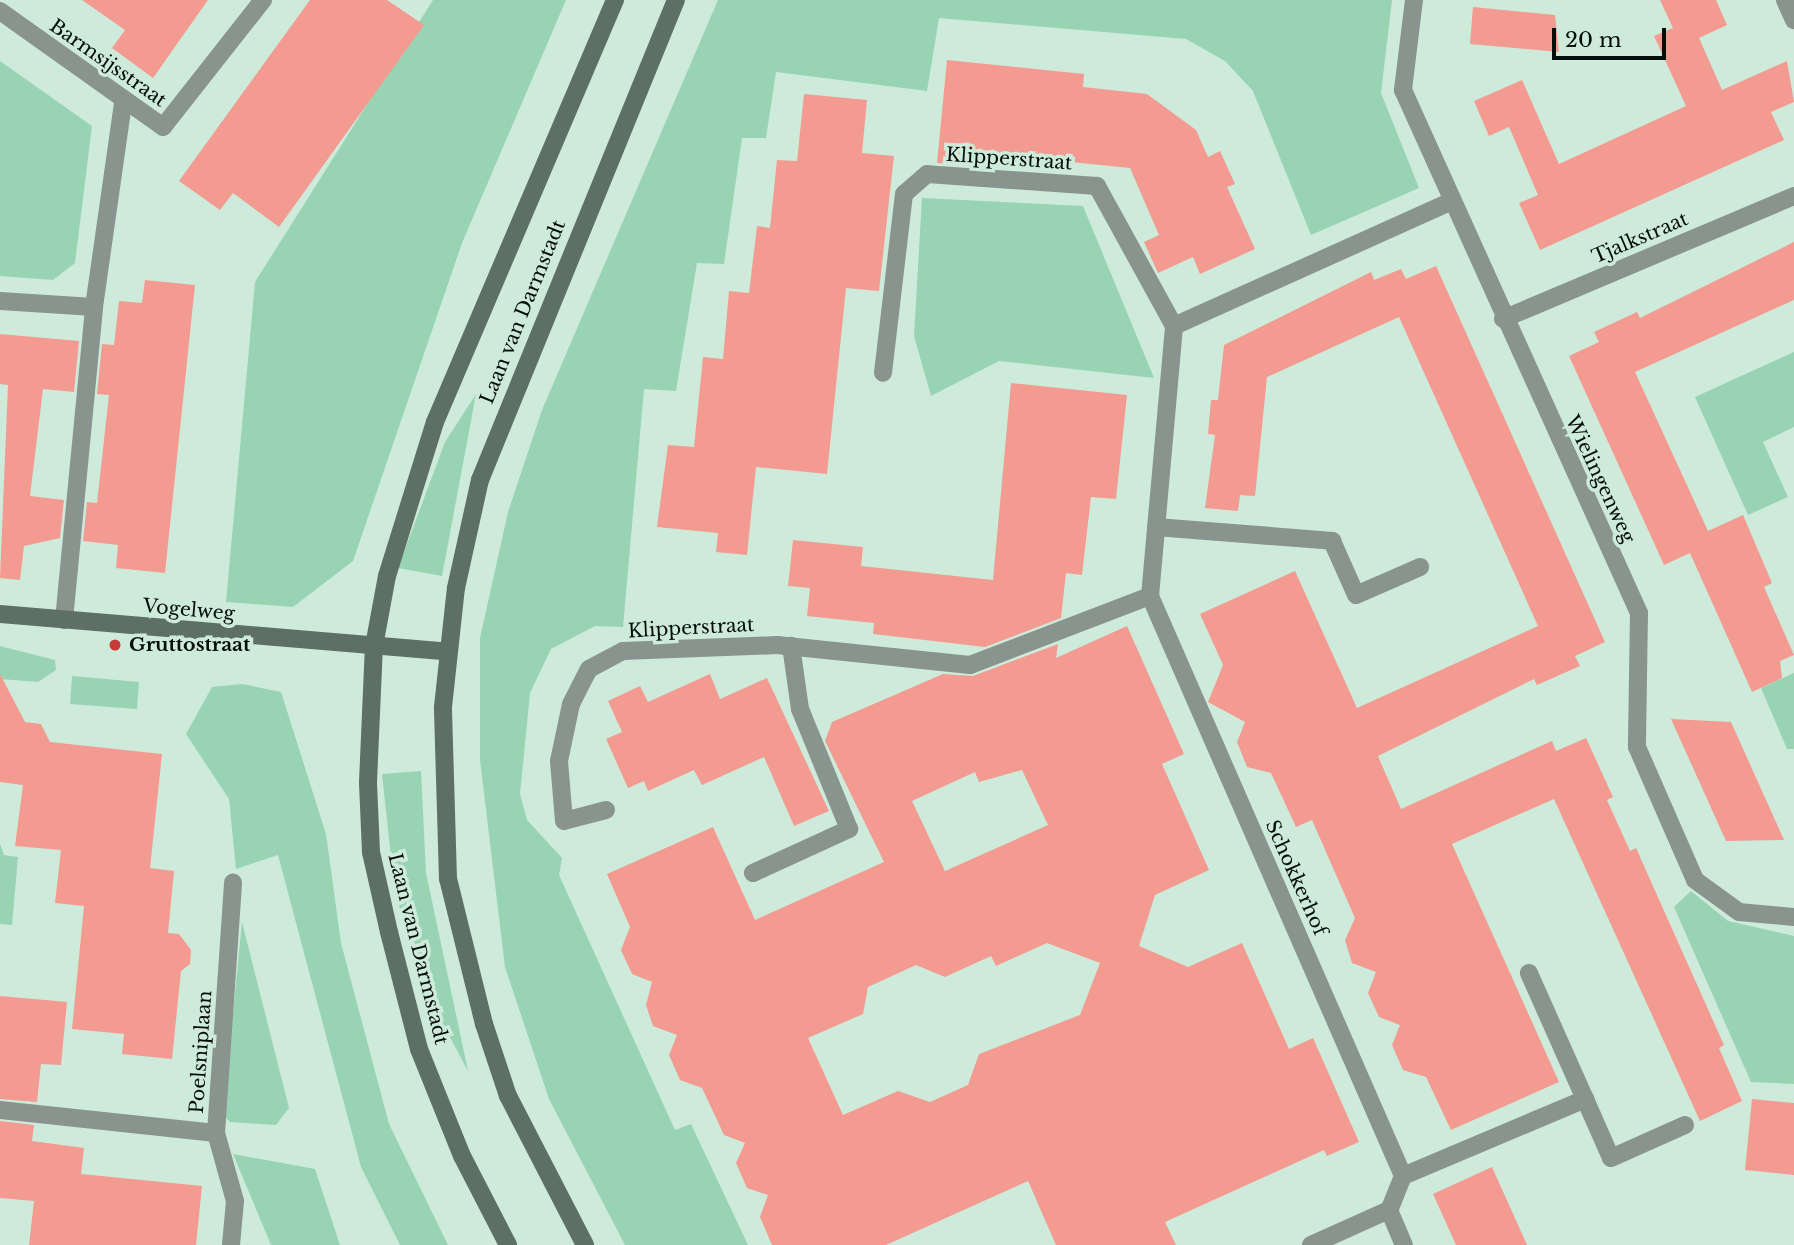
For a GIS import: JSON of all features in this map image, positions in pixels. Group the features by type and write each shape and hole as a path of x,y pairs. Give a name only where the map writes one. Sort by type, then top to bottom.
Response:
{"street":[{"name":"Barmsijsstraat","path":"0,12 123,103 163,127 263,0"},
{"name":"Laan van Darmstadt","path":"508,1245 462,1156 419,1049 389,932 370,824 374,646 387,576 431,433 615,0"},
{"name":"Laan van Darmstadt","path":"585,1245 508,1096 448,879 441,762 448,652 480,480 676,0"},
{"name":"Wielingenweg","path":"1414,0 1404,90 1450,202 1639,613 1637,747 1695,880 1739,912 1794,917"},
{"path":"1785,0 1794,20"},
{"path":"64,620 93,307 123,103"},
{"name":"Klipperstraat","path":"883,373 904,194 927,174 1097,186 1174,326"},
{"name":"Tjalkstraat","path":"1503,319 1794,195"},
{"path":"1150,596 1174,326 1450,202"},
{"path":"0,301 93,307"},
{"path":"1156,527 1332,541 1356,595 1420,567"},
{"name":"Klipperstraat","path":"606,810 564,821 559,761 571,704 589,668 639,648 790,646 970,664 1150,596"},
{"name":"Schokkerhof","path":"1150,596 1404,1176"},
{"name":"Vogelweg","path":"0,614 374,646"},
{"path":"374,646 448,652"},
{"path":"753,873 849,830 800,709 790,646"},
{"name":"Poelsniplaan","path":"0,1110 216,1133 233,883"},
{"path":"1529,973 1611,1158 1685,1125"},
{"path":"1311,1245 1389,1210 1404,1176 1585,1099"},
{"path":"216,1133 235,1201 231,1245"},
{"path":"1389,1210 1404,1245"}],"green space":[{"path":"433,0 566,0 462,243 353,561 293,607 226,602 255,282"},
{"path":"718,0 1392,0 1381,93 1419,188 1311,235 1253,91 1225,61 1186,39 939,18 927,91 776,72 766,138 742,138 724,264 697,263 676,391 644,389 623,627 595,626 551,649 530,693 520,794 527,820 562,858 559,875 675,1130 691,1124 748,1245 625,1245 549,1099 505,967 480,760 480,638 508,512 542,410"},
{"path":"0,61 92,126 75,263 53,280 0,276"},
{"path":"922,198 1083,206 1154,378 999,361 931,396 914,336"},
{"path":"1794,352 1794,427 1763,442 1788,497 1748,515 1695,397"},
{"path":"476,394 442,576 398,568 445,442"},
{"path":"0,646 55,660 56,670 38,682 0,679"},
{"path":"1794,673 1794,749 1787,749 1761,688"},
{"path":"72,676 139,682 137,709 70,704"},
{"path":"242,684 281,692 326,834 341,943 389,1124 448,1245 400,1245 361,1167 278,855 236,869 229,799 186,734 212,687"},
{"path":"421,771 426,873 468,1071 438,1015 395,894 382,774"},
{"path":"0,844 4,855 18,857 12,925 0,924"},
{"path":"1691,891 1728,921 1794,936 1794,1084 1751,1082 1674,907"},
{"path":"242,922 289,1108 276,1125 230,1122 223,1115"},
{"path":"233,1154 315,1169 340,1245 271,1245"}],"building":[{"path":"82,0 208,0 153,78 112,48 125,30"},
{"path":"310,0 387,0 424,25 279,227 233,193 220,210 179,181"},
{"path":"1660,0 1716,0 1727,25 1699,38 1722,90 1787,61 1794,102 1771,112 1784,140 1540,250 1519,203 1538,195 1509,127 1489,136 1474,101 1522,80 1559,164 1686,106 1654,36 1673,28"},
{"path":"1473,7 1555,15 1559,52 1470,44"},
{"path":"947,60 1084,74 1083,87 1147,94 1196,130 1208,157 1220,151 1235,184 1227,187 1255,249 1200,274 1193,257 1158,273 1144,242 1159,235 1130,168 990,154 989,167 937,163"},
{"path":"804,94 867,100 862,153 894,156 879,291 846,288 827,474 756,467 747,555 716,552 718,533 657,527 668,445 694,447 703,357 723,359 729,291 749,293 757,226 770,228 777,160 797,161"},
{"path":"1794,242 1794,300 1635,372 1708,531 1743,515 1772,583 1764,587 1794,655 1780,661 1782,678 1752,692 1690,553 1664,565 1569,356 1599,342 1594,332 1637,312 1640,318"},
{"path":"1436,266 1605,642 1575,656 1580,666 1537,685 1534,679 1378,756 1401,809 1552,741 1556,751 1586,738 1613,797 1607,800 1630,851 1636,848 1724,1045 1719,1048 1742,1101 1700,1121 1554,799 1452,844 1559,1082 1451,1130 1426,1077 1403,1070 1392,1045 1400,1025 1379,1017 1368,993 1376,972 1352,963 1345,940 1355,918 1312,820 1296,827 1271,773 1247,767 1237,742 1245,722 1208,702 1223,665 1200,614 1295,571 1357,708 1538,626 1399,317 1267,377 1255,496 1240,495 1238,511 1205,508 1215,435 1208,434 1211,400 1218,400 1224,345 1371,272 1374,280 1401,269 1406,279"},
{"path":"145,280 195,285 165,573 116,568 118,545 83,541 87,502 97,503 109,395 97,394 102,344 114,345 119,301 142,303"},
{"path":"0,334 79,341 74,392 43,389 30,496 64,500 60,538 24,546 20,580 0,578 8,385 0,384"},
{"path":"1011,383 1127,395 1116,499 1091,497 1082,575 1066,573 1061,618 985,647 873,634 874,623 807,616 810,588 788,586 793,540 863,547 861,566 993,580"},
{"path":"1127,626 1184,754 1162,764 1209,870 1155,895 1139,946 1188,967 1242,943 1289,1049 1313,1038 1359,1142 1327,1156 1324,1150 1165,1222 1176,1245 1056,1245 1028,1181 886,1245 772,1245 760,1217 768,1195 747,1188 736,1163 745,1143 724,1135 702,1088 680,1080 669,1055 677,1035 653,1026 646,1005 652,982 632,974 621,950 630,927 607,874 713,827 755,920 884,862 825,741 832,722 943,674 973,676 1058,644 1056,658","holes":["1022,770 1048,825 945,871 912,801 975,772 979,782","1047,943 1100,963 1080,1015 979,1054 968,1085 930,1102 898,1091 843,1115 808,1038 863,1014 868,987 916,965 945,977 991,956 996,966"]},
{"path":"0,674 25,722 41,724 50,742 162,754 150,868 174,871 168,933 179,934 191,950 190,964 181,971 172,1059 122,1054 124,1034 72,1029 84,906 55,903 61,850 15,846 23,785 0,782"},
{"path":"710,674 720,699 767,678 829,811 794,826 764,757 702,785 694,770 648,791 644,781 628,788 606,739 622,732 608,701 640,686 648,702"},
{"path":"1671,719 1731,722 1784,840 1726,841"},
{"path":"0,996 67,1002 61,1065 41,1064 37,1102 0,1099"},
{"path":"1752,1099 1794,1103 1794,1175 1745,1170"},
{"path":"0,1121 34,1125 32,1141 84,1148 81,1174 202,1186 196,1245 29,1245 34,1201 0,1198"},
{"path":"1492,1167 1527,1245 1456,1245 1433,1194"}],"place":[{"name":"Gruttostraat","path":"115,645"}]}
